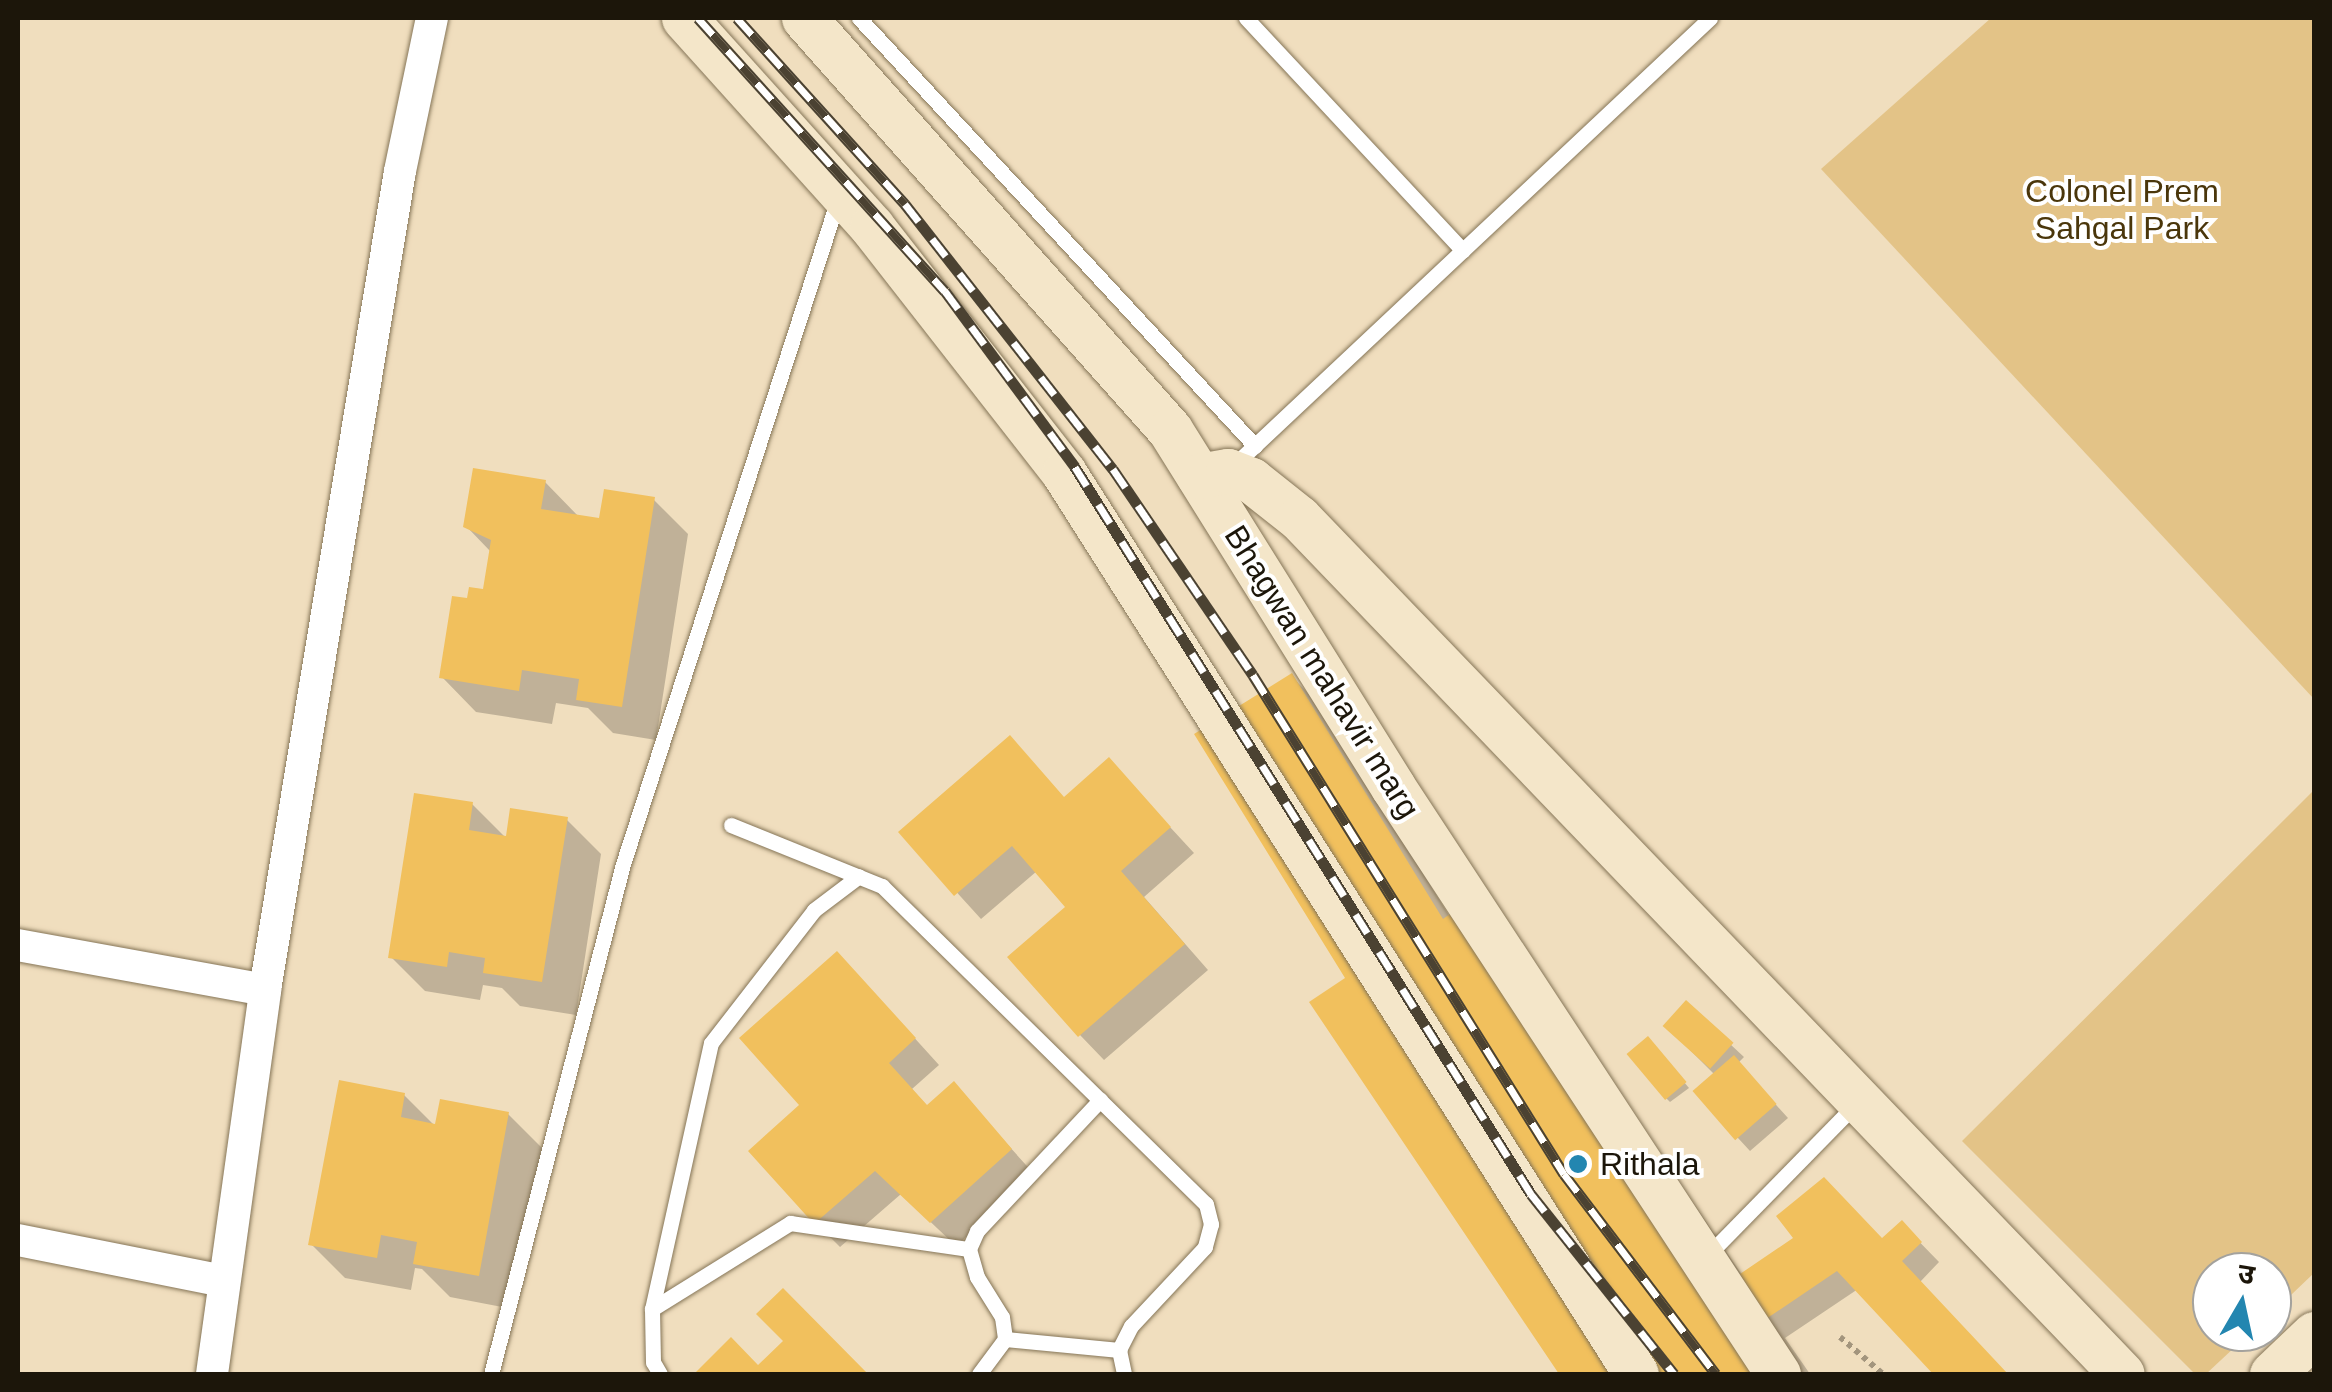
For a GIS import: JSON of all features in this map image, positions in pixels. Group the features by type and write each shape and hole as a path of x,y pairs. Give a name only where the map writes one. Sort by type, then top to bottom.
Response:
{"main road":[{"path":"684,18 840,192 1064,473 1636,1374"},
{"name":"Bhagwan mahavir marg","path":"804,18 1170,430 1227,465 1393,787 1778,1374"},
{"path":"1227,465 1274,495 1299,518 2122,1374"},
{"path":"2272,1374 2314,1334"}],"street":[{"path":"212,1374 264,990 400,172 432,18"},
{"path":"18,945 264,990"},
{"path":"18,1240 224,1281"}],"lane":[{"path":"859,18 1227,465 1463,251 1710,18"},
{"path":"1246,18 1463,251"},
{"path":"491,1374 623,864 840,192"},
{"path":"731,825 882,886 1206,1204 1211,1224 1205,1247 1130,1326 1119,1350 1124,1374"},
{"path":"660,1374 652,1362 652,1308 711,1043 814,910 859,876"},
{"path":"979,1374 1006,1339 1002,1316 978,1278 970,1249 977,1230 1100,1100"},
{"path":"1703,1260 1859,1101"},
{"path":"652,1308 790,1223 970,1249"},
{"path":"1006,1339 1119,1350"}],"path":[{"path":"1840,1337 1883,1374"}],"green space":[{"name":"Colonel Prem Sahgal Park","path":"1991,18 2314,18 2314,699 1821,169"},
{"path":"2314,790 2314,1273 2292,1294 2292,1252 2192,1252 2192,1352 2230,1352 2206,1374 2195,1374 1962,1141"}],"building":[{"path":"473,468 546,480 541,509 599,518 604,489 655,497 622,707 576,700 579,679 522,670 519,691 439,678 452,596 467,598 469,587 483,589 491,540 463,527"},
{"path":"1292,673 1443,919 1478,894 1737,1276 1793,1238 1776,1216 1824,1177 1882,1238 1902,1220 1922,1242 1902,1261 2008,1374 1933,1374 1837,1271 1766,1319 1761,1374 1559,1374 1309,1002 1345,978 1194,734"},
{"path":"1010,735 1064,797 1109,757 1171,827 1121,871 1185,944 1078,1037 1007,957 1065,907 1012,846 954,896 898,832"},
{"path":"414,793 473,802 469,830 506,836 510,808 568,817 542,982 483,973 485,958 449,952 447,967 388,958"},
{"path":"837,951 916,1038 889,1063 927,1105 954,1081 1012,1149 930,1223 875,1171 814,1224 748,1151 799,1105 739,1038"},
{"path":"1686,1000 1734,1043 1710,1069 1663,1026"},
{"path":"1648,1036 1687,1082 1665,1100 1627,1054"},
{"path":"1734,1055 1777,1104 1735,1140 1692,1091"},
{"path":"339,1080 405,1093 401,1117 435,1124 440,1099 509,1112 479,1276 413,1264 417,1242 381,1235 377,1258 308,1245"},
{"path":"783,1288 868,1374 694,1374 731,1337 758,1365 783,1341 756,1314"}],"railway":[{"path":"698,18 945,291 1075,467 1531,1194 1674,1374"},
{"path":"737,18 905,204 1113,469 1253,675 1564,1174 1716,1374"}],"place":[{"name":"Rithala","path":"1578,1164"}]}
